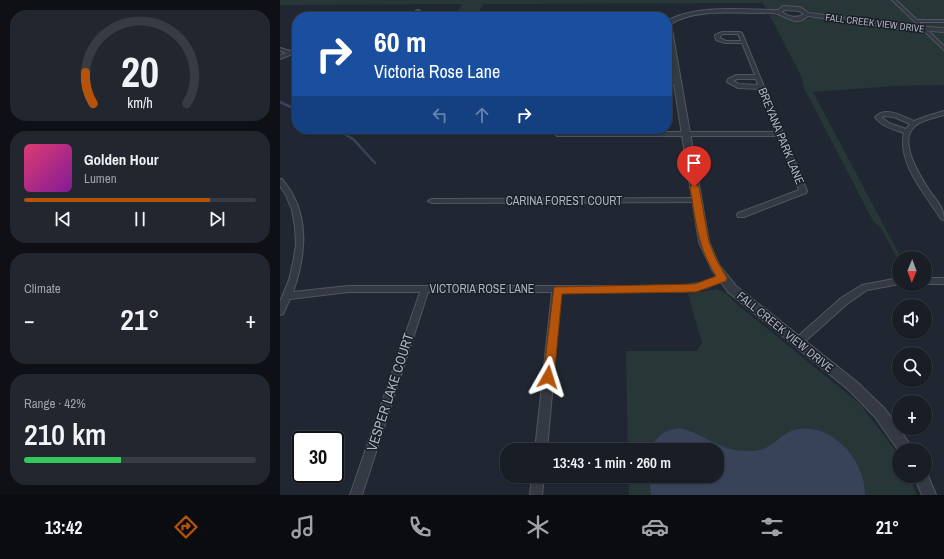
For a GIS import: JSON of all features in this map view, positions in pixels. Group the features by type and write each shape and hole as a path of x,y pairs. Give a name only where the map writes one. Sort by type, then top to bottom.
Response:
{"street":[{"path":"894,0 944,49"},
{"name":"FALL CREEK VIEW DRIVE","path":"672,20 682,15 707,12 779,12 783,8 792,8 804,11 807,14 874,24 944,30"},
{"name":"FALL CREEK VIEW DRIVE","path":"779,12 783,16 791,18 800,18 807,14"},
{"path":"916,21 944,21"},
{"name":"BREYANA PARK LANE","path":"741,215 803,191 744,42"},
{"path":"280,49 290,53"},
{"path":"280,57 290,53"},
{"path":"758,77 736,77 730,81 735,86 762,87"},
{"name":"FALL CREEK VIEW DRIVE","path":"672,82 685,134 704,242 712,262 722,278 744,300 848,382 884,419 902,443"},
{"path":"944,113 931,116 915,124 907,132 904,147 912,167 944,217"},
{"path":"907,132 884,124 878,117 881,114 887,114 915,124"},
{"path":"558,134 781,134"},
{"path":"280,181 293,198 300,231 298,260 288,296 280,311"},
{"name":"CARINA FOREST COURT","path":"432,201 697,200"},
{"name":"VICTORIA ROSE LANE","path":"288,296 348,288 557,290 696,288 722,278"},
{"path":"932,281 944,281"},
{"path":"798,342 844,301 865,287 892,282"},
{"name":"VESPER LAKE COURT","path":"356,495 425,289"},
{"path":"542,443 557,290"},
{"path":"536,495 537,483"},
{"path":"924,483 929,495"}],"shaded area":[{"path":"280,0 944,0 944,28 867,21 817,13 791,6 767,11 763,3 483,4 479,12 458,12 462,4 280,5"},
{"path":"769,14 790,19 803,20 816,17 944,31 944,85 894,86 813,92 897,251 894,251 881,228 873,221 804,88 802,78"},
{"path":"716,289 726,293 737,304 860,404 892,446 892,483 912,483 917,495 629,495 629,483 724,483 724,443 628,443 626,351 697,351 702,343 688,294"}],"water":[{"path":"679,428 688,430 715,443 654,443 661,434 669,430"},
{"path":"808,429 821,431 833,437 844,446 860,469 864,482 865,495 651,495 650,483 724,483 724,447 736,450 757,451 765,448 789,432"}],"waterway":[{"path":"280,102 292,108"},
{"path":"344,134 353,139 375,163"}],"route":[{"path":"548,377 557,290 696,288 722,278 712,262 704,242 694,187"}]}
